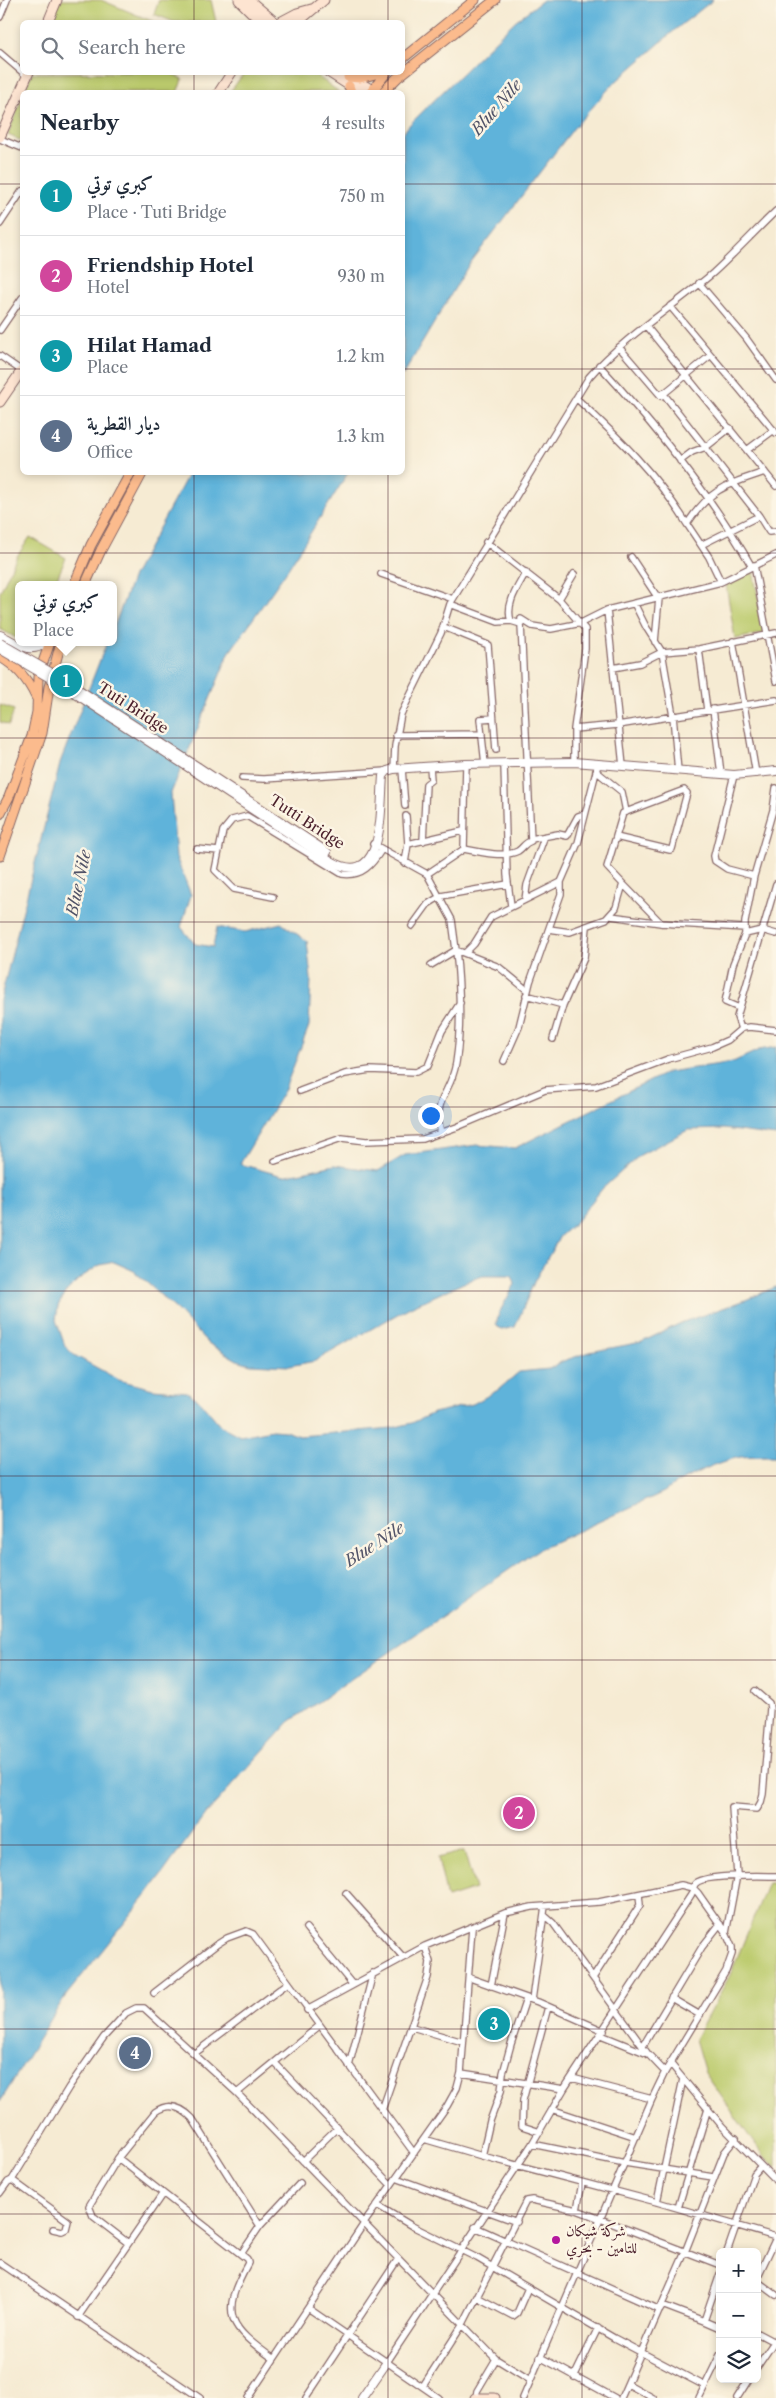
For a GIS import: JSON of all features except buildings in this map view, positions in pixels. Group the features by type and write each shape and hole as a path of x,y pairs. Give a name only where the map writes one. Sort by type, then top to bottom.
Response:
{"main road":[{"path":"49,20 57,0"},
{"path":"239,0 258,20"},
{"path":"249,0 272,20"},
{"path":"302,20 324,0"},
{"path":"405,58 475,0"},
{"path":"405,72 495,0"},
{"path":"284,20 297,13 315,8"},
{"path":"260,11 260,20"},
{"path":"440,29 448,37"},
{"path":"21,90 28,75"},
{"path":"220,90 230,75"},
{"path":"334,75 368,90"},
{"path":"347,82 372,75"},
{"path":"374,90 385,75"},
{"path":"385,90 401,75"},
{"path":"0,138 20,93"},
{"path":"0,402 20,374"},
{"path":"76,581 91,545 129,475"},
{"path":"87,581 101,550 141,475"},
{"path":"91,545 101,550"},
{"path":"0,814 9,797 32,736 38,677 48,646"},
{"path":"0,856 41,738 46,719 49,687 60,646"},
{"path":"0,657 18,669 27,679 37,701"},
{"path":"475,2398 494,2398"}],"street":[{"path":"0,17 6,0"},
{"path":"0,53 20,69"},
{"path":"0,138 20,147"},
{"path":"0,224 20,194"},
{"path":"405,806 391,771 396,735 405,702 444,627 451,602 589,376 619,347 748,242 776,211"},
{"path":"699,283 746,338 776,380"},
{"path":"0,330 20,301"},
{"path":"670,306 775,432 748,450"},
{"path":"646,326 776,486"},
{"path":"619,347 661,396 711,355"},
{"path":"0,356 20,370"},
{"path":"599,365 636,406 680,461 731,530 753,566 776,681"},
{"path":"664,393 759,516 769,532 776,530"},
{"path":"576,398 617,436 658,481 701,545 721,582"},
{"path":"680,461 692,452 706,447 730,428"},
{"path":"687,524 707,498 733,482 765,472"},
{"path":"701,545 759,516"},
{"path":"486,542 559,599 581,623 586,636 586,649 574,729 574,762"},
{"path":"532,839 521,619 532,626 551,629 581,623 607,610 721,582 776,555"},
{"path":"631,557 659,598 655,642"},
{"path":"511,621 508,612 513,596 526,572"},
{"path":"380,574 498,622 511,621 521,624"},
{"path":"559,599 574,574"},
{"path":"634,604 662,652 673,716 678,770"},
{"path":"607,610 622,766"},
{"path":"444,627 488,646 496,750"},
{"path":"613,668 640,663 662,652 700,648 776,633"},
{"path":"0,635 15,642"},
{"path":"733,641 756,774"},
{"name":"Tuti Bridge","path":"0,643 123,717 332,858"},
{"path":"25,646 32,649 43,646"},
{"path":"700,648 722,774"},
{"name":"Tuti Bridge","path":"0,649 128,727 332,858"},
{"path":"574,729 618,725 776,700"},
{"path":"485,764 480,719 493,718"},
{"path":"396,735 482,734"},
{"path":"242,778 264,779 466,764 574,762 597,768 622,766 734,775 776,772"},
{"path":"464,849 466,764"},
{"path":"504,764 508,884 512,906"},
{"path":"423,841 426,784 431,780 430,767"},
{"path":"597,768 622,792 626,812"},
{"path":"504,1061 519,1027 527,993 550,929 560,894 561,882 578,843 597,768"},
{"name":"Tutti Bridge","path":"332,858 345,867 359,866 371,857 377,847 391,771"},
{"path":"734,775 714,856 715,861 727,870 754,876"},
{"path":"739,1008 725,1002 734,964 745,931 754,876 776,788"},
{"path":"616,837 672,849 687,793 684,790 623,813 616,837 607,868 661,923"},
{"path":"427,874 464,849 507,854 519,851 532,839 558,834 567,836 578,816 584,814"},
{"path":"273,897 234,889 215,870 223,831 232,820 247,816 342,874 354,874 364,871 371,865 377,847 427,874 441,896 452,920 461,1001 456,1064 452,1082 438,1106 437,1119 441,1133"},
{"path":"405,863 408,844 406,816"},
{"path":"408,844 463,831"},
{"path":"525,900 527,885 544,838"},
{"path":"197,849 219,851"},
{"path":"465,953 474,944 491,917 561,882"},
{"path":"412,926 428,904 441,896 508,884"},
{"path":"611,916 616,908 624,884"},
{"path":"740,1029 737,1017 739,1008 776,884"},
{"path":"550,929 570,932 611,916 745,931 762,930 776,934"},
{"path":"553,1039 563,1005 584,958 587,926"},
{"path":"431,965 456,950 499,967 527,993 563,1005"},
{"path":"300,1091 345,1074 370,1070 416,1072 428,1066 442,1031 461,1001"},
{"path":"275,1161 342,1138 366,1141 422,1139 545,1090 596,1086 668,1059 712,1047 728,1040 740,1029 750,1027 776,1030"},
{"path":"726,1933 731,1898 737,1875 732,1807 757,1808 763,1794 770,1708 769,1703 755,1691"},
{"path":"362,2398 540,2132 564,2090 603,2033 691,1895 693,1888 700,1881 737,1875 776,1876"},
{"path":"307,2010 425,1946 505,1913 545,1906 599,1902 675,1885 693,1888 707,1904 726,1933 732,1946 730,1961 700,2015 670,2063 652,2099 523,2398"},
{"path":"346,1893 403,1957"},
{"path":"593,1978 640,1905 639,1894"},
{"path":"482,2156 511,2044 529,2000 545,1916 545,1906"},
{"path":"491,1986 505,1913"},
{"path":"545,1916 553,1923 648,2054 665,2072"},
{"path":"643,2046 707,1939 720,1924"},
{"path":"306,1928 352,1984"},
{"path":"248,2398 365,2222 454,2094 461,2073 470,1978 472,1928"},
{"path":"154,1993 216,1945 227,1938 246,1931 257,1939 307,2010 414,2153"},
{"path":"382,2110 412,2028 430,1969 425,1946"},
{"path":"349,2066 373,1973"},
{"path":"470,1978 548,2007 648,2054"},
{"path":"195,2053 288,1983"},
{"path":"671,1998 700,2015"},
{"path":"540,2132 522,2126 523,2100 548,2007"},
{"path":"0,2193 8,2182 12,2180 69,2087 104,2037 126,2013 136,2008 144,2008 237,2093 365,2222 398,2259 496,2360 530,2380"},
{"path":"237,2093 319,2026"},
{"path":"412,2028 463,2042"},
{"path":"275,2063 391,2185"},
{"path":"670,2063 708,2108 776,2181"},
{"path":"461,2073 527,2082 564,2090"},
{"path":"572,2078 652,2099"},
{"path":"657,2202 683,2078"},
{"path":"128,2243 93,2216 89,2206 118,2158 155,2112 162,2107 177,2108 192,2118 260,2226"},
{"path":"678,2208 708,2108"},
{"path":"554,2110 636,2137"},
{"path":"303,2161 337,2128"},
{"path":"621,2398 685,2252 713,2177 724,2153 736,2138"},
{"path":"424,2139 657,2202 776,2237 761,2271"},
{"path":"532,2144 625,2163 713,2177"},
{"path":"118,2158 242,2254 248,2261 232,2299 233,2322 248,2341 274,2359"},
{"path":"729,2248 754,2174 761,2166"},
{"path":"396,2178 485,2212 517,2222"},
{"path":"12,2180 68,2221 66,2229 62,2231 53,2229"},
{"path":"242,2254 260,2226 300,2183"},
{"path":"577,2210 582,2183"},
{"path":"78,2318 163,2193"},
{"path":"423,2386 463,2324 517,2222 526,2201 532,2200 577,2210 716,2264"},
{"path":"377,2205 459,2251 477,2258 491,2268 642,2353 705,2386"},
{"path":"475,2227 506,2243 576,2273 661,2307 716,2326"},
{"path":"306,2398 398,2259"},
{"path":"0,2263 78,2318 200,2398"},
{"path":"761,2283 776,2295"},
{"path":"704,2321 716,2286"},
{"path":"477,2297 514,2316 528,2288"},
{"path":"308,2308 439,2398"},
{"path":"574,2377 598,2328"},
{"path":"761,2335 775,2340 761,2361"},
{"path":"540,2357 615,2398"},
{"path":"475,2398 481,2383 496,2360"},
{"path":"699,2398 716,2363"},
{"path":"737,2398 746,2383"},
{"path":"628,2384 653,2398"}],"green space":[{"path":"60,0 101,0 149,20 52,20"},
{"path":"159,0 211,0 216,20 169,20 154,14"},
{"path":"31,75 174,75 183,79 178,90 25,90"},
{"path":"243,75 316,75 336,90 231,90"},
{"path":"20,102 20,140 8,135"},
{"path":"30,537 66,558 56,581 15,581 15,637 0,629 0,592 16,558"},
{"path":"753,571 765,633 735,639 726,584"},
{"path":"0,705 14,710 9,725 0,722"},
{"path":"464,1851 475,1889 447,1898 438,1858"},
{"path":"768,1883 776,1883 776,2168 756,2146 705,2073 695,2039 730,1975"}],"water":[{"name":"Blue Nile","path":"543,0 713,0 676,29 612,85 573,129 468,266 405,372 405,131 515,21"},
{"name":"Blue Nile","path":"188,475 347,475 288,569 229,653 171,793 176,857 191,895 181,927 195,944 213,947 217,927 245,932 281,923 307,941 311,979 309,1026 284,1091 240,1164 283,1176 335,1165 378,1171 405,1155 477,1145 515,1148 668,1072 733,1062 759,1050 776,1047 776,1136 724,1129 688,1130 640,1155 602,1189 575,1223 560,1236 535,1280 515,1327 501,1330 496,1325 499,1313 515,1284 512,1276 483,1276 410,1307 315,1361 289,1366 251,1364 237,1360 208,1343 178,1311 134,1271 114,1262 100,1265 80,1278 65,1293 58,1306 56,1320 65,1346 74,1355 119,1380 153,1389 187,1392 199,1400 221,1426 240,1436 272,1430 285,1431 300,1436 392,1428 412,1423 433,1413 473,1404 498,1390 519,1372 549,1369 563,1361 590,1352 642,1342 683,1322 776,1287 776,1456 741,1457 712,1466 680,1481 664,1492 539,1549 289,1722 205,1815 150,1891 64,1998 0,2102 0,1001 61,760 105,646 117,646 117,619 133,576"}],"place":[{"name":"كبري توتي","path":"66,681"},
{"name":"Friendship Hotel","path":"519,1813"},
{"name":"Hilat Hamad","path":"494,2024"},
{"name":"ديار القطرية","path":"135,2053"},
{"name":"شركة شيكان للتامين - بحري","path":"556,2240"}]}
